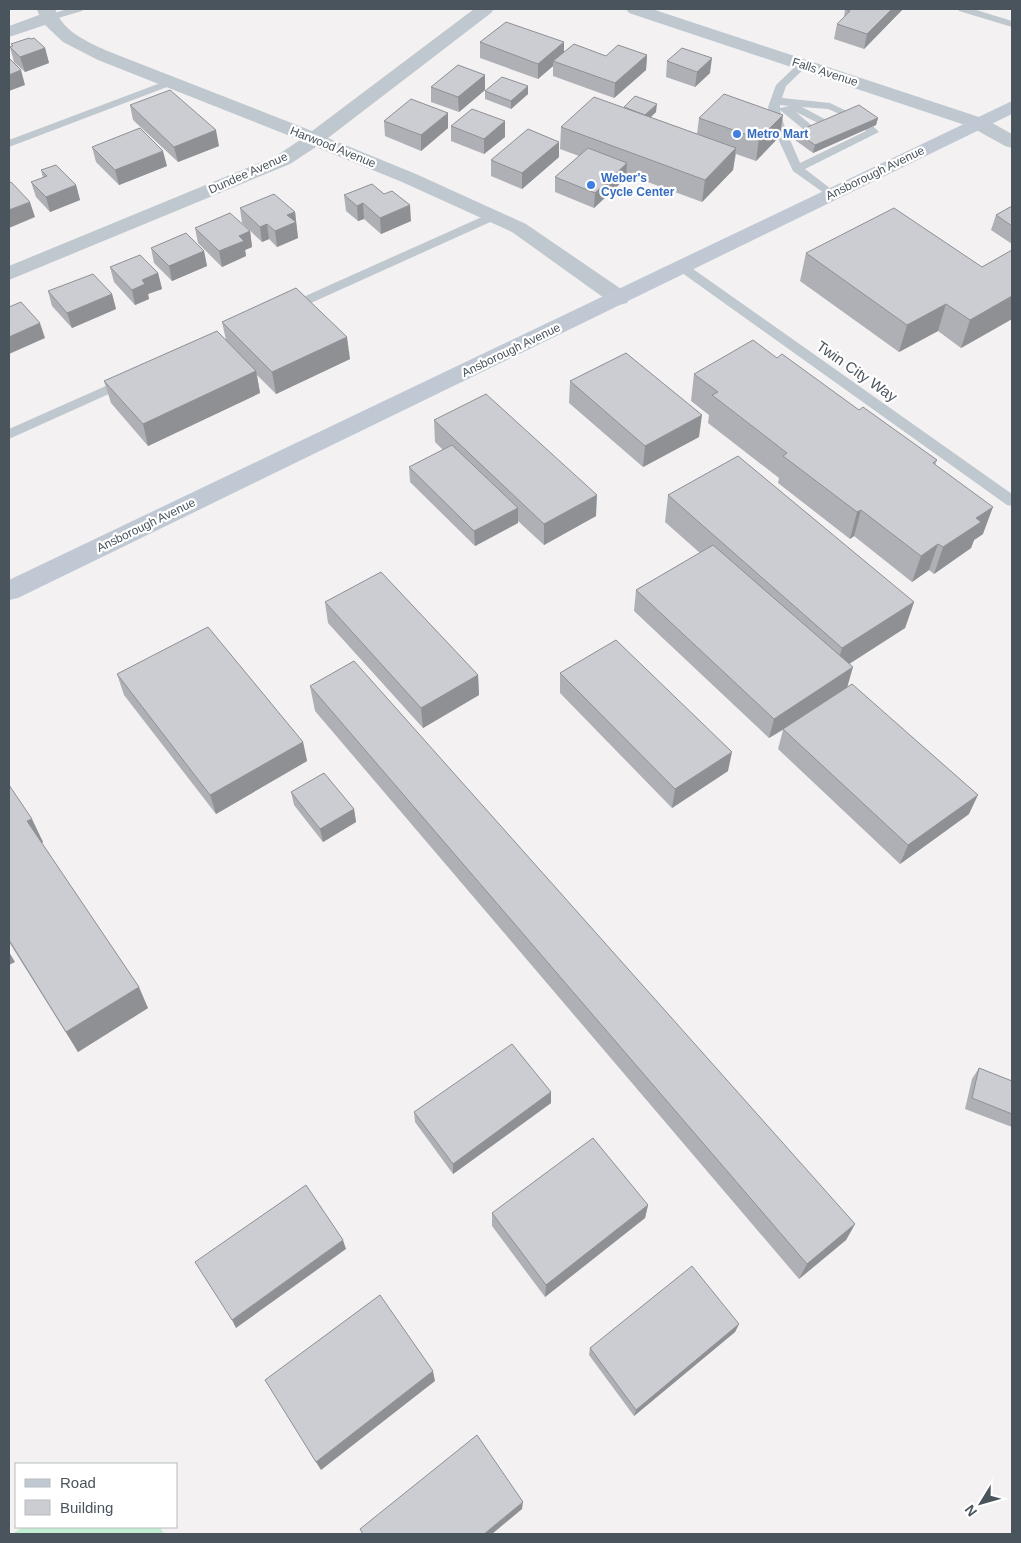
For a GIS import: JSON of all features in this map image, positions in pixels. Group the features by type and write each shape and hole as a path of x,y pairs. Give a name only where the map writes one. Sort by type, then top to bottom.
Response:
{"main road":[{"name":"Ansborough Avenue","path":"9,591 1012,107"}],"street":[{"name":"Dundee Avenue","path":"9,274 283,160 314,139 485,9"},
{"name":"Falls Avenue","path":"635,9 978,123 1012,142"},
{"path":"9,32 47,14"},
{"name":"Harwood Avenue","path":"47,14 71,40 104,56 314,139 519,228 619,298"}],"lane":[{"path":"47,14 78,9"},
{"path":"963,9 1012,24"},
{"path":"803,65 781,85 774,107 779,128 797,169 831,194"},
{"path":"9,144 171,82"},
{"path":"776,101 830,106 852,116"},
{"path":"776,101 804,111 830,125"},
{"path":"776,101 813,132"},
{"path":"797,169 834,147 873,132 869,128"},
{"path":"278,313 493,216"},
{"name":"Twin City Way","path":"682,267 1012,501"},
{"path":"9,434 134,378"}],"green space":[{"path":"21,1528 161,1528 164,1534 12,1534"}],"building":[{"path":"845,9 892,9 867,34 837,24 850,11"},
{"path":"506,22 564,42 538,64 480,42"},
{"path":"34,38 45,48 20,57 10,47 13,46 11,44"},
{"path":"574,44 606,56 618,45 647,55 615,83 553,61"},
{"path":"682,48 712,58 697,72 667,61"},
{"path":"9,58 21,70 9,75"},
{"path":"458,65 485,75 458,97 431,87"},
{"path":"502,77 528,86 511,101 485,91"},
{"path":"170,90 216,130 174,147 130,105"},
{"path":"724,94 783,115 759,139 699,118"},
{"path":"635,96 657,104 645,115 624,107"},
{"path":"594,97 736,148 705,180 561,127"},
{"path":"411,99 448,113 421,135 384,121"},
{"path":"859,105 878,118 815,145 796,132"},
{"path":"472,109 505,121 484,139 451,126"},
{"path":"140,128 163,151 115,170 92,147"},
{"path":"528,129 559,142 522,173 491,160"},
{"path":"588,148 627,163 595,193 555,177"},
{"path":"56,165 76,185 46,197 31,182 47,176 41,170"},
{"path":"11,182 30,202 9,210 9,183"},
{"path":"372,184 384,194 392,191 410,205 380,218 363,203 357,206 344,195"},
{"path":"274,194 295,212 287,215 296,222 275,231 267,224 260,227 240,208"},
{"path":"1012,206 1012,226 996,215"},
{"path":"894,208 982,267 1012,250 1012,296 970,320 946,304 907,325 806,253"},
{"path":"230,213 250,231 239,236 244,241 219,251 195,228"},
{"path":"186,233 204,251 169,266 151,248"},
{"path":"140,255 158,273 142,280 145,284 132,290 110,267"},
{"path":"93,274 112,294 67,313 48,291"},
{"path":"296,288 347,337 272,372 222,322"},
{"path":"21,302 40,323 9,337 9,307"},
{"path":"217,331 256,371 143,424 104,381"},
{"path":"753,340 777,358 782,354 859,410 863,407 937,460 933,463 993,507 976,518 981,522 943,547 938,544 921,556 861,510 857,512 783,456 787,453 712,395 718,392 694,374"},
{"path":"626,353 702,415 645,446 570,381"},
{"path":"486,394 597,495 544,524 434,420"},
{"path":"452,445 518,508 474,531 409,467"},
{"path":"738,456 914,602 842,648 668,495"},
{"path":"713,545 853,667 774,719 636,590"},
{"path":"381,572 478,675 421,708 325,602"},
{"path":"208,627 303,742 210,795 117,674"},
{"path":"616,640 732,752 675,789 560,673"},
{"path":"354,661 855,1224 807,1264 310,686"},
{"path":"852,684 978,795 908,845 783,729"},
{"path":"324,773 354,809 320,829 291,792"},
{"path":"9,785 32,819 27,821 139,987 66,1032 9,940"},
{"path":"512,1044 551,1092 453,1164 414,1112"},
{"path":"979,1068 1012,1081 1012,1114 972,1098"},
{"path":"593,1138 648,1205 546,1285 492,1213"},
{"path":"306,1185 343,1240 232,1320 195,1262"},
{"path":"692,1266 739,1324 636,1410 590,1348"},
{"path":"380,1295 433,1371 316,1462 265,1380"},
{"path":"477,1435 523,1502 484,1534 363,1534 360,1529"}],"place":[{"name":"Metro Mart","path":"737,134"},
{"name":"Weber's Cycle Center","path":"591,185"}]}
